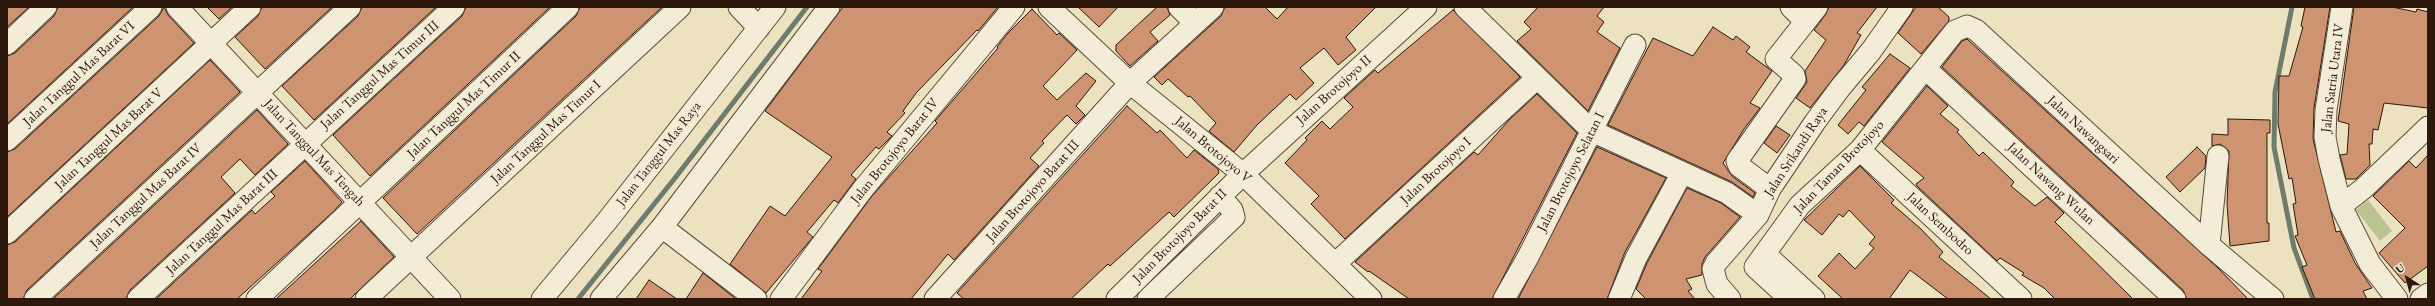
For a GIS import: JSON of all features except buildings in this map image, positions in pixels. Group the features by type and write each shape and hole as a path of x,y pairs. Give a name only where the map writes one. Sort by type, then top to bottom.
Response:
{"street":[{"path":"7,44 46,7"},
{"name":"Jalan Tanggul Mas Barat VI","path":"7,140 151,7"},
{"name":"Jalan Tanggul Mas Tengah","path":"177,7 215,41 414,254 461,299"},
{"name":"Jalan Tanggul Mas Tengah","path":"190,7 215,41"},
{"name":"Jalan Tanggul Mas Barat V","path":"7,233 250,7"},
{"name":"Jalan Tanggul Mas Barat IV","path":"35,299 350,7"},
{"name":"Jalan Tanggul Mas Timur III","path":"308,141 454,7"},
{"name":"Jalan Tanggul Mas Timur II","path":"257,299 568,7"},
{"name":"Jalan Tanggul Mas Timur I","path":"366,299 680,7"},
{"path":"740,7 759,28"},
{"name":"Jalan Tanggul Mas Raya","path":"542,299 607,221 775,7"},
{"path":"600,299 662,227 829,7"},
{"name":"Jalan Brotojoyo Barat IV","path":"781,299 863,189 1014,7"},
{"name":"Jalan Brotojoyo V","path":"1049,7 1130,83 1243,174 1371,299"},
{"path":"1179,7 1195,23"},
{"name":"Jalan Brotojoyo Barat III","path":"935,299 1130,83 1213,7"},
{"name":"Jalan Brotojoyo II","path":"1243,174 1426,7"},
{"path":"1465,7 1536,79 1592,131 1727,193 1758,215"},
{"name":"Jalan Srikandi Raya","path":"1730,299 1717,284 1713,269 1716,263 1758,215 1770,189 1840,88 1871,51 1902,7"},
{"name":"Jalan Satria Utara IV","path":"2342,7 2326,110 2325,137 2341,206 2370,264 2397,299"},
{"path":"1770,189 1738,166 1738,161 1795,79 1794,75 1776,59 1804,12"},
{"name":"Jalan Nawangsari","path":"1955,31 1967,26 1976,30 2208,245 2273,299"},
{"name":"Jalan Taman Brotojoyo","path":"1760,261 1800,205 1860,150 1955,31"},
{"name":"Jalan Brotojoyo Selatan I","path":"1504,299 1528,257 1635,45"},
{"name":"Jalan Nawang Wulan","path":"1926,69 2175,299"},
{"name":"Jalan Brotojoyo I","path":"1335,264 1536,79"},
{"path":"2341,206 2364,188 2428,127"},
{"name":"Jalan Tanggul Mas Barat III","path":"138,299 308,141"},
{"name":"Jalan Sembodro","path":"1860,150 2021,299"},
{"path":"2208,245 2218,156"},
{"path":"1619,299 1636,258 1682,173"},
{"name":"Jalan Brotojoyo Barat II","path":"1117,299 1243,174"},
{"path":"1148,299 1234,217 1232,210 1220,196"},
{"path":"662,227 756,299"},
{"name":"Jalan Tanggul Mas Tengah","path":"414,254 450,299"},
{"path":"1760,261 1790,299"},
{"path":"1760,261 1814,299"},
{"path":"2421,299 2428,294"}],"green space":[{"path":"2368,200 2392,231 2380,241 2356,210"}],"waterway":[{"path":"578,299 675,178 807,7"},
{"path":"2292,7 2275,92 2274,147 2294,248 2313,299"}]}
